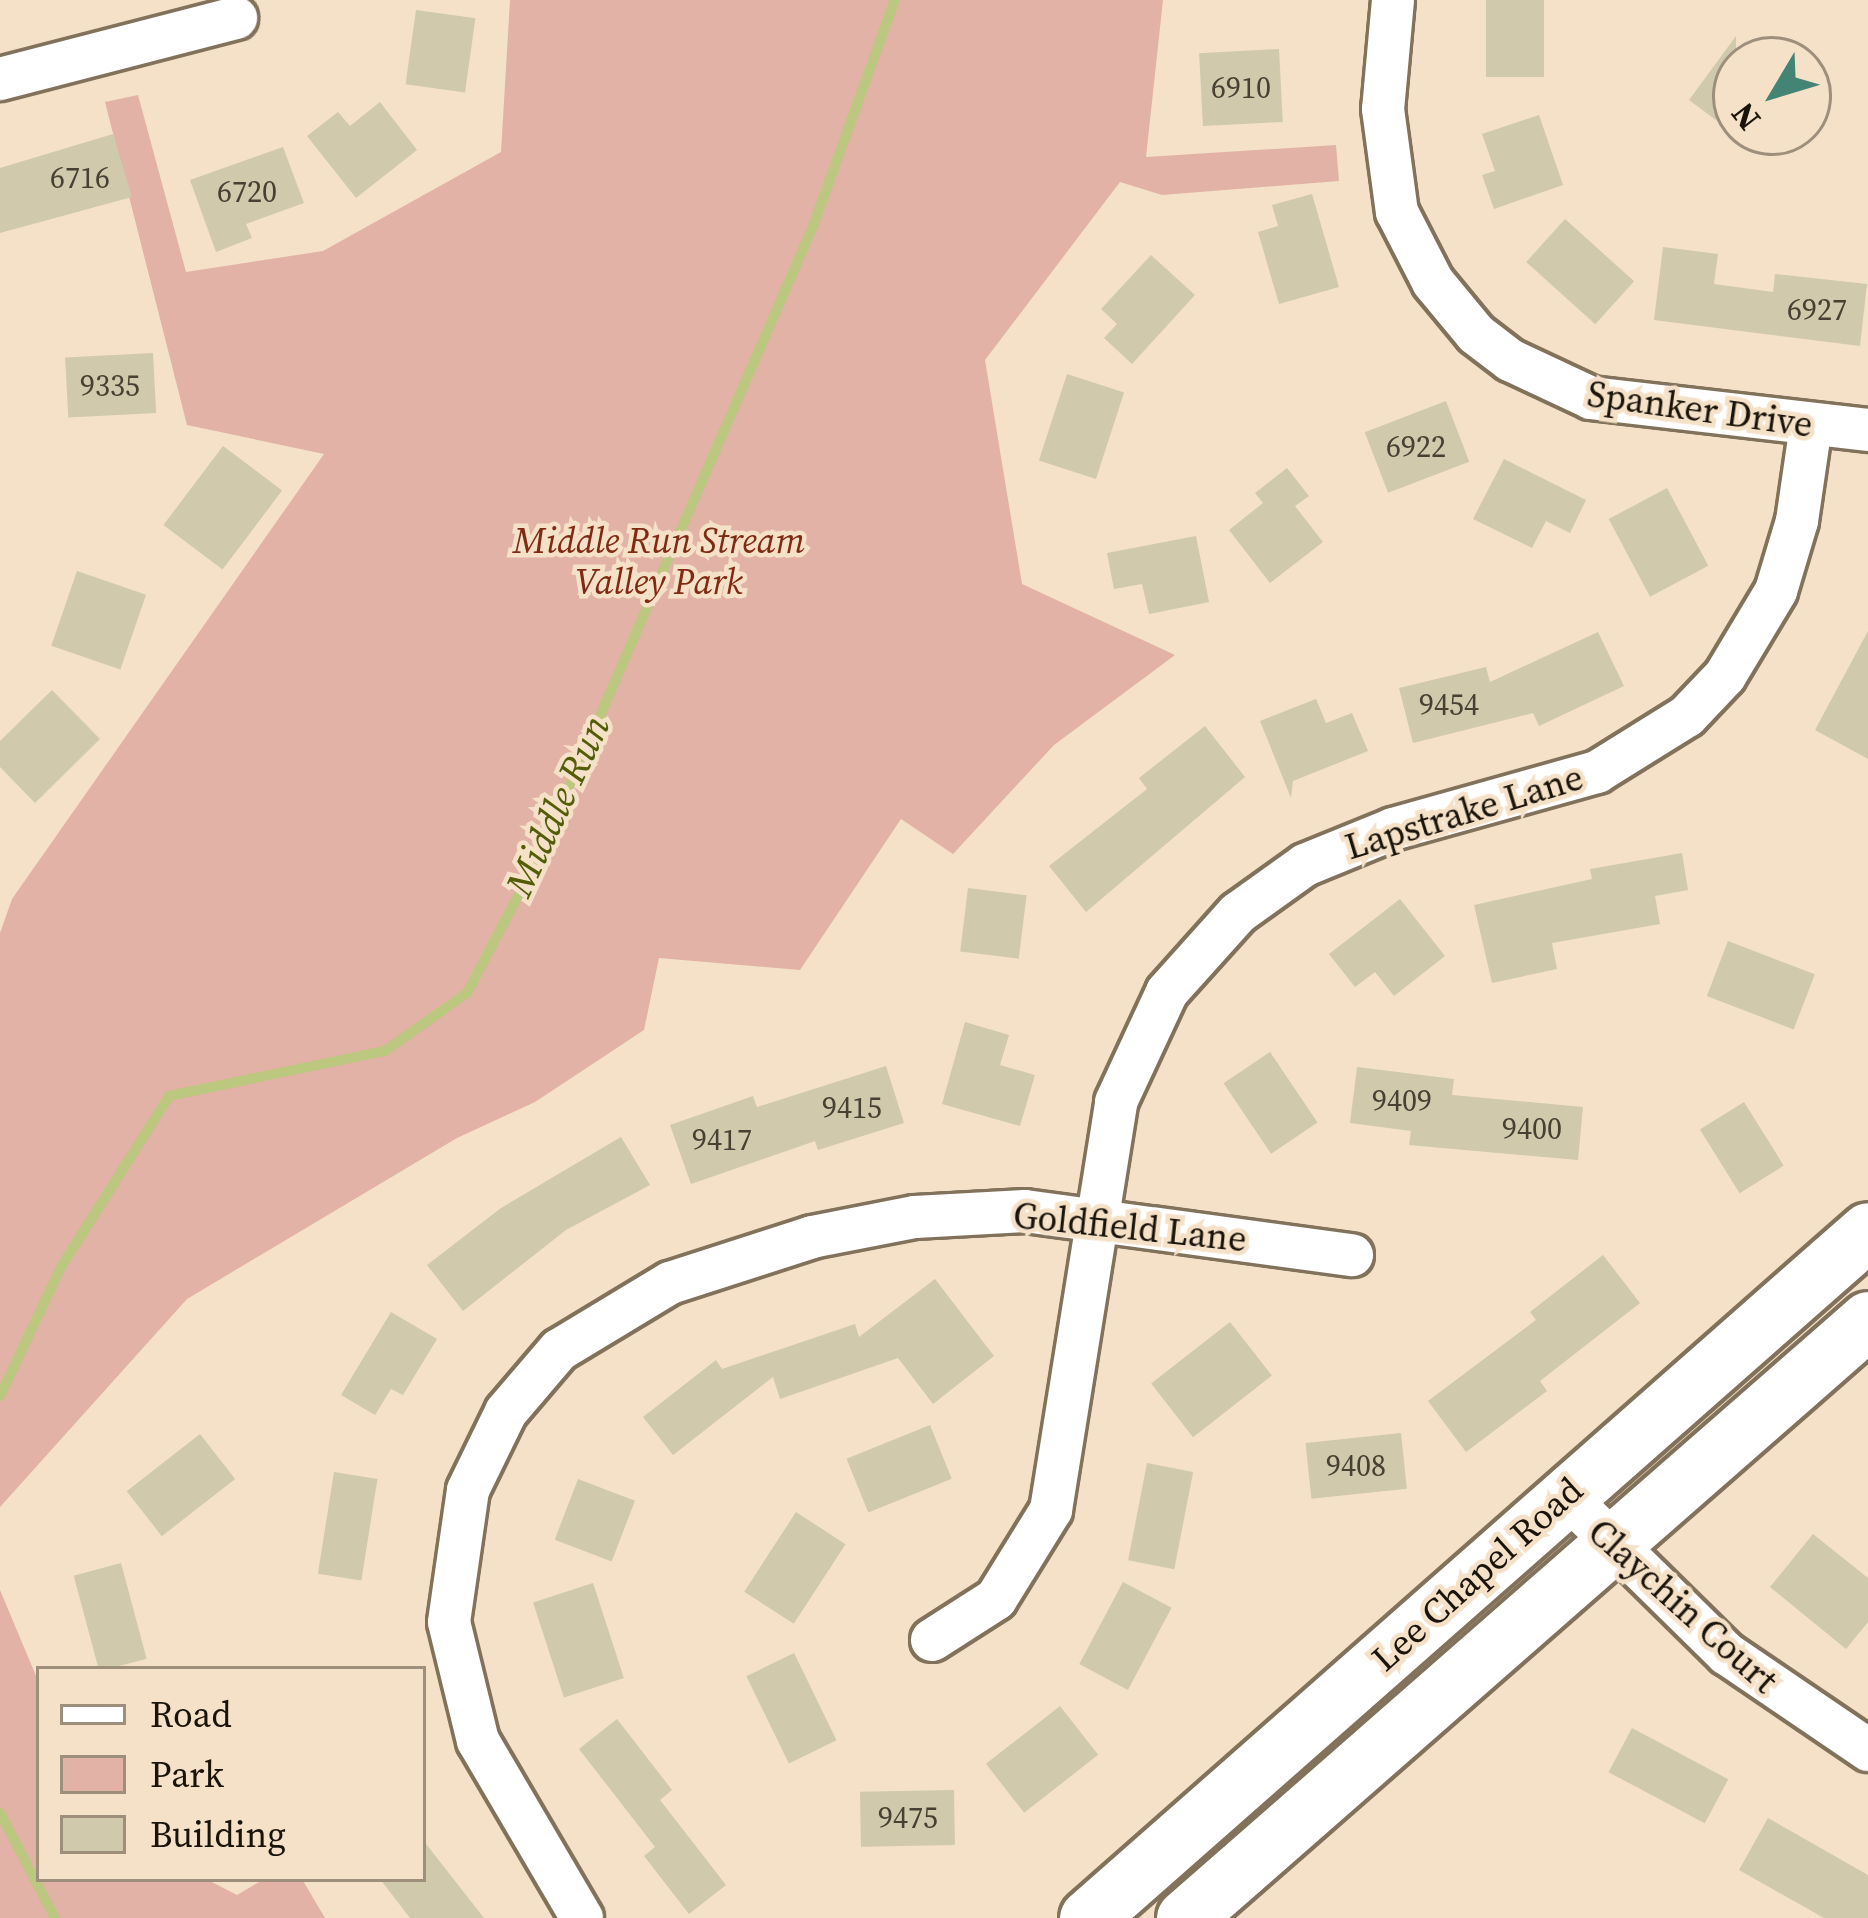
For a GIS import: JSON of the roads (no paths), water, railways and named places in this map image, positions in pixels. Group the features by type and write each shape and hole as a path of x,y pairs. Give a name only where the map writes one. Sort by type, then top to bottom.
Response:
{"main road":[{"name":"Lee Chapel Road","path":"1088,1918 1868,1231"},
{"name":"Lee Chapel Road","path":"1185,1918 1868,1320"}],"street":[{"name":"Spanker Drive","path":"1393,0 1383,110 1397,212 1433,282 1476,334 1510,360 1591,398 1868,430"},
{"path":"0,79 236,18"},
{"name":"Lapstrake Lane","path":"932,1640 996,1599 1051,1510 1116,1102 1144,1029 1238,913 1354,842 1597,772 1687,716 1725,676 1760,624 1789,556 1811,424"},
{"name":"Goldfield Lane","path":"582,1918 478,1742 448,1622 458,1522 506,1412 589,1327 670,1283 812,1237 915,1217 1024,1210 1352,1255"},
{"name":"Claychin Court","path":"1564,1495 1611,1547 1727,1654 1868,1750"}],"waterway":[{"name":"Middle Run","path":"0,1396 61,1267 169,1096 385,1051 467,993 538,858 813,226 895,0"},
{"name":"Middle Run","path":"0,1813 36,1882"},
{"name":"Middle Run","path":"36,1882 55,1918"}],"park label":[{"name":"Middle Run Stream Valley Park","path":"659,560"}]}
